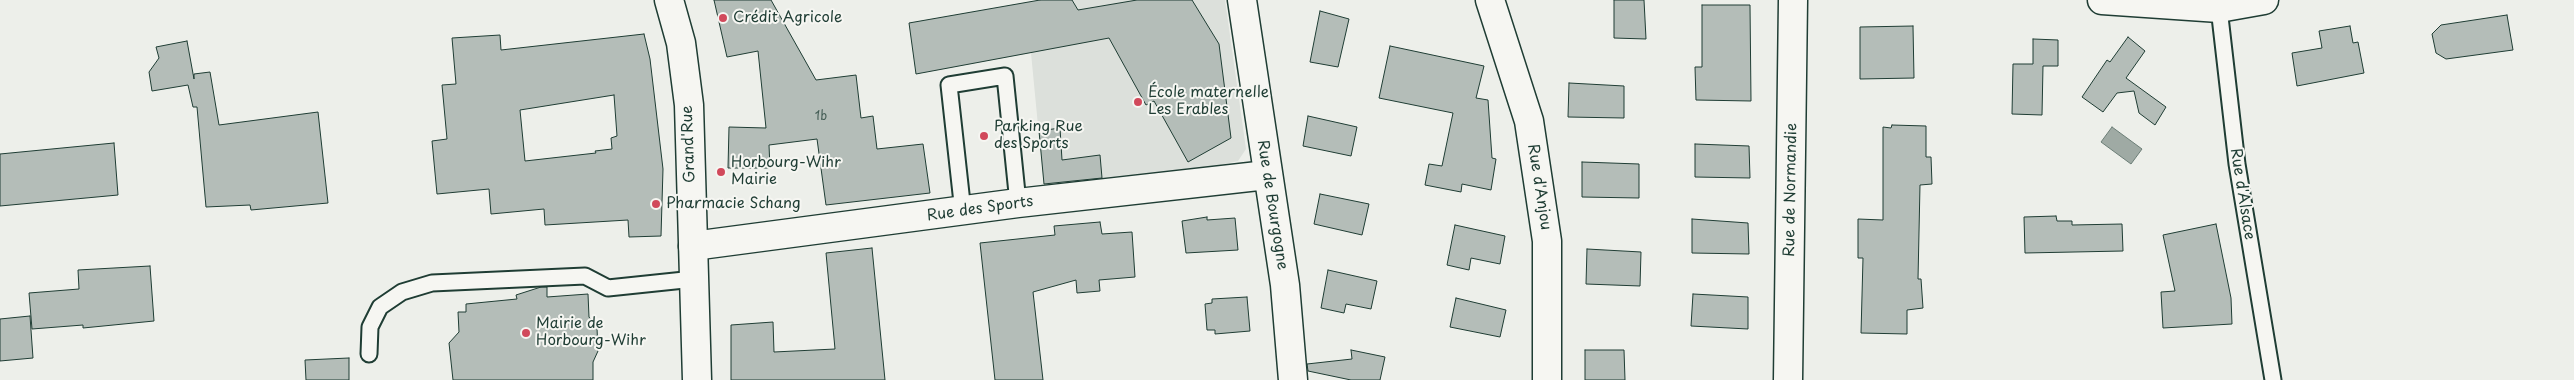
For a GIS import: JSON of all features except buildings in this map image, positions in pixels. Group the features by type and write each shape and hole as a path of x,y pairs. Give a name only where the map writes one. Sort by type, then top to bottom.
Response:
{"street":[{"name":"Grand'Rue","path":"670,0 681,43 689,105 697,380"},
{"name":"Rue de Bourgogne","path":"1242,0 1285,285 1293,380"},
{"name":"Rue d'Anjou","path":"1490,0 1529,121 1546,232 1547,380"},
{"name":"Rue de Normandie","path":"1788,380 1793,0"},
{"path":"2102,0 2219,8 2264,0"},
{"name":"Rue des Sports","path":"693,246 1018,204 1267,175"}],"lane":[{"name":"Rue d'Alsace","path":"2219,8 2236,164 2272,380"},
{"path":"964,212 949,85 1005,76 1018,204"},
{"path":"369,354 370,327 380,307 402,292 432,283 585,276 608,288 694,279"}],"shaded area":[{"name":"École maternelle Les Erables","path":"1040,0 1225,0 1246,149 1238,161 1189,172 1044,188 1031,53 916,74 909,23"},
{"path":"2112,127 2142,149 2131,164 2101,142"}],"place":[{"name":"Crédit Agricole","path":"723,18"},
{"name":"École maternelle Les Erables","path":"1138,102"},
{"name":"Parking Rue des Sports","path":"984,136"},
{"name":"Horbourg-Wihr Mairie","path":"721,172"},
{"name":"Pharmacie Schang","path":"656,204"},
{"name":"Mairie de Horbourg-Wihr","path":"526,333"}]}
